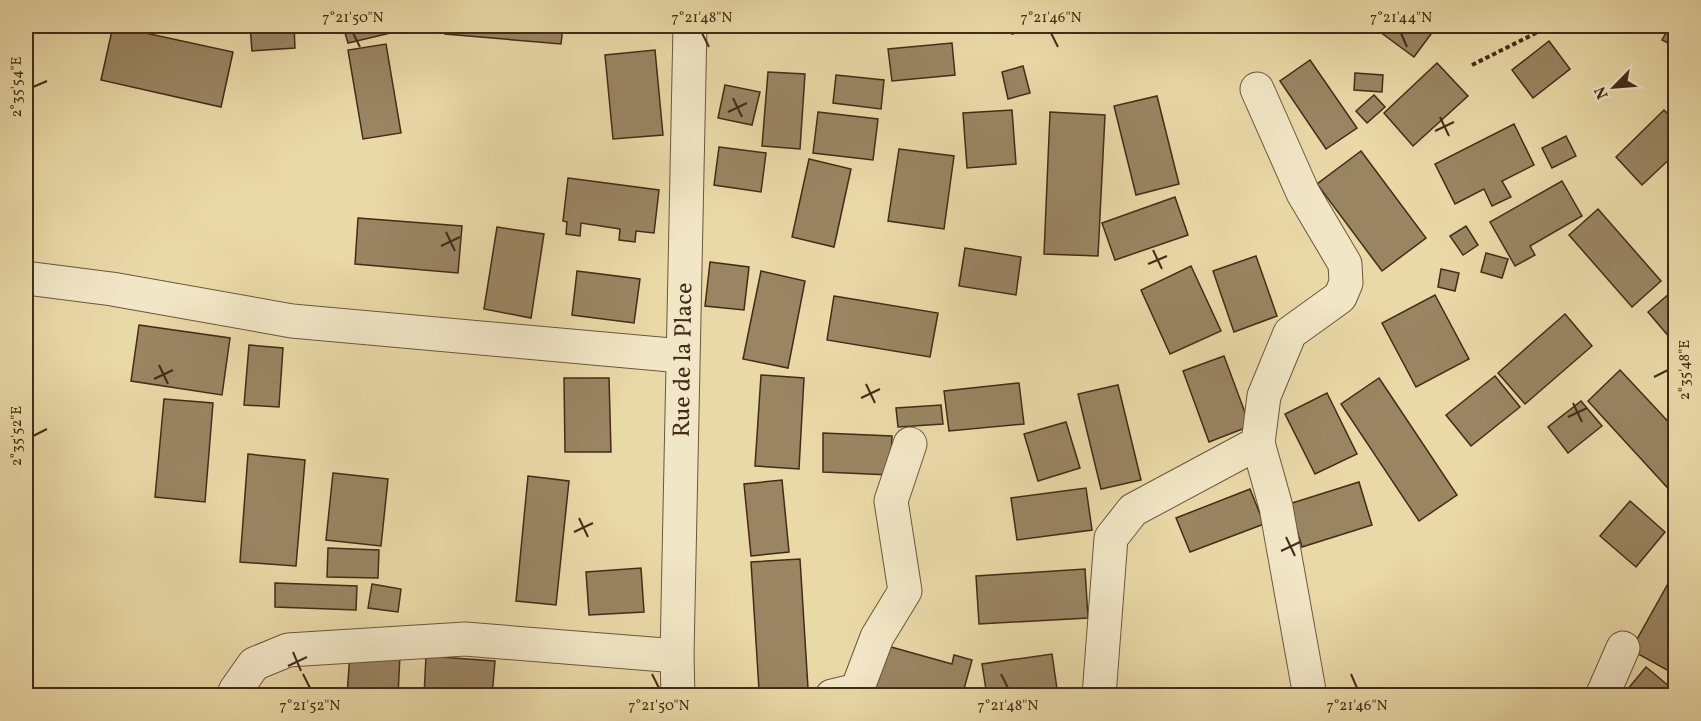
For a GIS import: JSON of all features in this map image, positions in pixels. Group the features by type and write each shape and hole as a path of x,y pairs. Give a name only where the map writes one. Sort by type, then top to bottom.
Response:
{"street":[{"name":"Rue de la Place","path":"678,696 682,356 690,26"},
{"path":"1257,89 1303,193 1345,264 1346,283 1340,297 1290,333 1264,396 1258,444 1276,507 1310,696"},
{"path":"26,278 112,289 292,321 682,356"},
{"path":"832,696 857,690 877,637 904,591 891,501 910,444"},
{"path":"1099,696 1111,538 1133,510 1258,444"},
{"path":"235,696 235,691 254,664 288,650 465,639 677,656"},
{"path":"1602,696 1623,648"}],"path":[{"path":"1472,66 1550,26"}],"building":[{"path":"113,26 233,52 221,107 101,80"},
{"path":"250,26 294,26 295,48 252,51"},
{"path":"343,26 397,26 399,31 348,43"},
{"path":"446,26 563,26 561,44 445,34"},
{"path":"1010,26 1042,26 1012,34"},
{"path":"1372,26 1437,26 1414,57"},
{"path":"1670,26 1676,26 1676,47 1662,40"},
{"path":"1549,41 1570,69 1533,98 1512,70"},
{"path":"952,43 955,75 892,81 888,49"},
{"path":"386,44 401,133 363,139 348,50"},
{"path":"655,50 663,135 613,139 605,55"},
{"path":"1310,60 1357,128 1326,149 1280,81"},
{"path":"1437,63 1468,96 1413,146 1384,113"},
{"path":"1023,66 1030,93 1008,99 1002,72"},
{"path":"768,72 805,74 800,149 762,146"},
{"path":"1355,73 1383,75 1382,92 1354,90"},
{"path":"836,75 884,80 881,109 833,103"},
{"path":"725,85 760,92 752,125 718,118"},
{"path":"1374,95 1385,107 1367,123 1356,111"},
{"path":"1157,96 1179,184 1136,195 1114,106"},
{"path":"1012,110 1016,164 967,168 963,113"},
{"path":"1664,110 1676,122 1676,153 1642,185 1616,157"},
{"path":"818,112 878,119 873,160 813,153"},
{"path":"1050,112 1105,115 1098,256 1044,254"},
{"path":"1514,124 1534,165 1502,181 1511,197 1492,206 1484,189 1455,204 1435,164"},
{"path":"1566,136 1576,156 1552,168 1542,148"},
{"path":"719,147 766,153 761,192 714,185"},
{"path":"899,149 954,156 944,229 888,221"},
{"path":"1361,151 1426,238 1382,271 1317,184"},
{"path":"809,159 851,169 834,247 792,237"},
{"path":"568,178 659,190 654,233 636,231 635,242 619,240 620,229 581,223 580,236 566,234 567,222 563,221"},
{"path":"1562,181 1582,216 1530,246 1535,255 1515,266 1490,222"},
{"path":"1175,197 1188,235 1115,260 1102,223"},
{"path":"1598,209 1661,281 1632,307 1569,235"},
{"path":"358,218 462,226 458,273 355,264"},
{"path":"1466,226 1478,245 1463,255 1450,236"},
{"path":"497,227 544,234 531,318 484,309"},
{"path":"965,248 1021,257 1016,295 959,286"},
{"path":"1486,253 1508,259 1502,278 1481,272"},
{"path":"1256,256 1277,316 1234,332 1213,271"},
{"path":"710,262 749,267 744,310 705,306"},
{"path":"1191,266 1221,331 1170,354 1141,290"},
{"path":"1441,269 1459,273 1455,291 1438,287"},
{"path":"577,271 640,279 634,323 572,315"},
{"path":"761,271 805,281 788,368 743,359"},
{"path":"1676,288 1676,345 1648,312"},
{"path":"1435,295 1469,359 1416,387 1382,323"},
{"path":"834,296 938,313 930,357 827,340"},
{"path":"1565,314 1592,346 1525,404 1498,373"},
{"path":"139,325 230,338 222,395 131,381"},
{"path":"249,345 283,348 279,407 244,405"},
{"path":"1224,356 1250,426 1209,442 1183,371"},
{"path":"1620,370 1676,430 1676,497 1588,401"},
{"path":"761,375 804,378 799,469 755,466"},
{"path":"1495,376 1520,407 1471,446 1446,415"},
{"path":"564,378 609,378 611,452 565,452"},
{"path":"1379,378 1457,495 1419,521 1341,404"},
{"path":"1019,383 1024,424 949,431 944,391"},
{"path":"1118,385 1141,480 1101,489 1078,394"},
{"path":"1327,393 1357,454 1315,474 1285,414"},
{"path":"164,399 213,403 205,502 155,497"},
{"path":"1581,401 1602,426 1568,453 1548,427"},
{"path":"941,405 943,424 898,427 896,408"},
{"path":"1066,422 1080,468 1038,481 1024,434"},
{"path":"823,433 892,436 890,475 823,472"},
{"path":"248,454 305,460 296,566 240,562"},
{"path":"333,473 388,479 381,546 326,540"},
{"path":"528,476 569,481 556,605 516,601"},
{"path":"782,480 789,552 751,556 744,484"},
{"path":"1359,482 1372,525 1302,547 1289,504"},
{"path":"1086,488 1092,530 1017,540 1011,498"},
{"path":"1250,489 1264,524 1190,552 1176,518"},
{"path":"1630,501 1665,532 1636,567 1600,536"},
{"path":"328,548 379,550 378,578 327,577"},
{"path":"800,559 808,688 759,690 751,562"},
{"path":"641,568 644,612 589,615 586,572"},
{"path":"1085,569 1088,618 979,624 976,576"},
{"path":"1674,573 1676,574 1676,675 1631,650"},
{"path":"275,583 357,586 356,610 275,607"},
{"path":"372,584 401,589 398,612 368,608"},
{"path":"884,645 952,664 954,655 972,660 962,696 871,694"},
{"path":"350,652 400,655 398,696 347,696"},
{"path":"1052,654 1058,696 987,696 982,664"},
{"path":"426,656 495,661 492,696 424,696"},
{"path":"1646,667 1676,692 1675,696 1622,696"}]}
